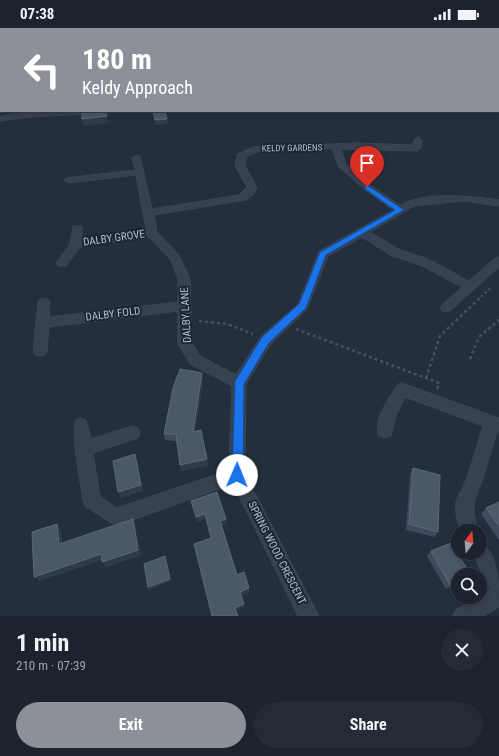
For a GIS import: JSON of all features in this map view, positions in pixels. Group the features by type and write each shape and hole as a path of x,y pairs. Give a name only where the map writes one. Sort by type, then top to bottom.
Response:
{"street":[{"path":"2,120 28,112 48,115 86,112"},
{"name":"KELDY GARDENS","path":"147,213 242,198 249,193 252,186 240,166 241,160 243,154 256,149 358,146 417,147"},
{"path":"336,147 342,164 367,187 400,210"},
{"name":"DALBY LANE","path":"137,158 152,233 175,258 184,279 185,344 195,360 239,384"},
{"path":"70,180 140,172"},
{"path":"239,384 266,340 303,306 323,254 412,203 464,198 499,203"},
{"name":"DALBY GROVE","path":"62,263 76,244 77,228"},
{"path":"362,232 394,252 424,262 469,286"},
{"name":"DALBY GROVE","path":"76,244 152,233"},
{"path":"446,308 499,261"},
{"path":"40,351 44,302"},
{"name":"DALBY FOLD","path":"42,323 184,306"},
{"name":"SPRING WOOD CRESCENT","path":"239,384 237,475 309,616"},
{"path":"385,431 387,417 402,390 496,424 465,501 467,524"},
{"path":"81,425 92,501 116,517 237,475"},
{"path":"84,449 132,433"},
{"path":"485,560 496,578 499,588"},
{"path":"463,616 494,599 499,594"}],"path":[{"path":"426,378 440,336 496,282"},
{"path":"470,359 478,337 499,320"},
{"path":"184,322 214,321 236,325 266,340"},
{"path":"283,324 439,383 434,402"}],"building":[{"path":"82,112 106,112 107,116 82,119"},
{"path":"153,112 165,112 167,119 155,120"},
{"path":"180,369 202,373 193,432 201,430 207,459 180,465 176,434 164,434 173,388"},
{"path":"135,454 141,485 118,492 113,461"},
{"path":"413,468 440,475 438,532 409,524"},
{"path":"217,492 226,519 220,521 237,575 244,572 249,588 240,592 244,604 235,608 238,616 212,616 194,544 211,538 205,514 196,517 191,501"},
{"path":"499,502 499,526 486,508"},
{"path":"133,519 138,550 102,562 101,554 34,577 32,532 57,524 59,544"},
{"path":"451,543 451,560 462,560 467,568 451,568 450,585 431,551"},
{"path":"165,556 170,579 148,587 144,564"}],"route":[{"path":"237,475 239,384 266,340 303,306 323,254 400,210 367,187"}]}
